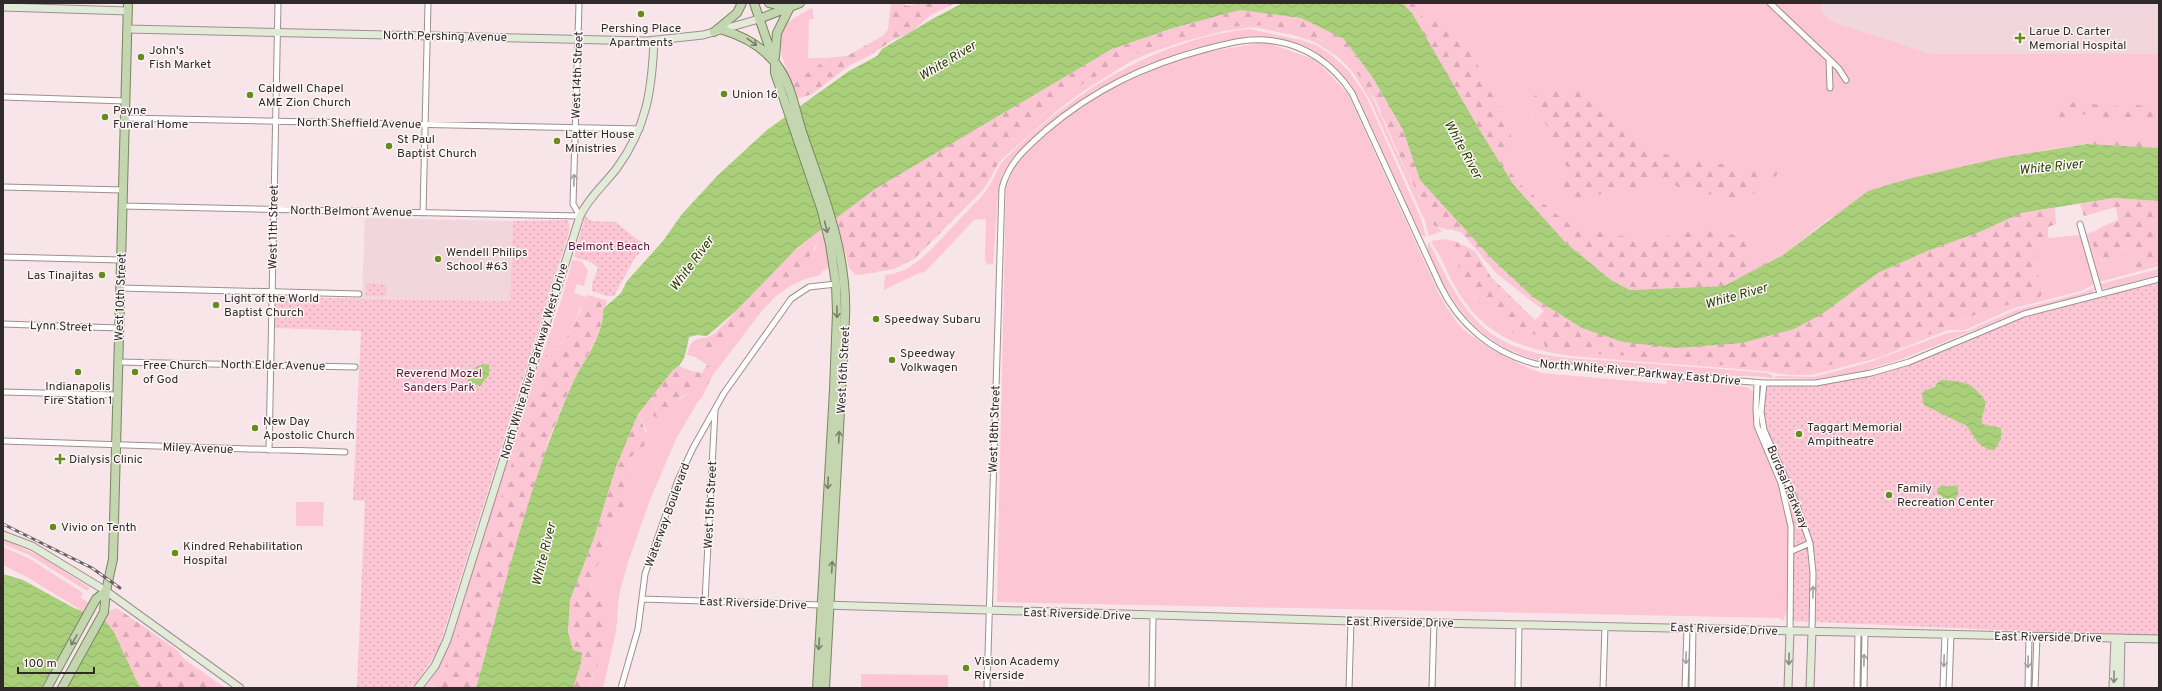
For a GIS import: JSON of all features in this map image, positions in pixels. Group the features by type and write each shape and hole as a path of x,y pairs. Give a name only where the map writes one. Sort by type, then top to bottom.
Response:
{"main road":[{"path":"714,32 736,13 742,3"},
{"name":"West 16th Street","path":"754,3 775,64 781,71 782,82 834,243 844,286 846,312 825,605 817,688"},
{"path":"769,3 790,7"},
{"path":"759,19 800,3"},
{"path":"3,7 128,7"},
{"name":"West 10th Street","path":"62,688 104,612 106,591 113,559 128,7"},
{"path":"775,64 777,33 790,7"},
{"name":"North Pershing Avenue","path":"127,29 654,40 689,38 759,19"},
{"path":"723,30 741,36 755,43 775,64"},
{"name":"North White River Parkway West Drive","path":"418,688 435,666 447,640 580,216 590,200 618,168 640,129 651,92 654,40"},
{"name":"West 16th Street","path":"825,688 825,605 837,312 834,243"},
{"path":"3,535 41,551 106,591 240,688"},
{"path":"47,688 96,599 106,591"},
{"name":"East Riverside Drive","path":"825,605 1153,616 2159,639"},
{"name":"Burdsal Parkway","path":"1788,688 1790,631"},
{"name":"Burdsal Parkway","path":"1810,688 1812,631"},
{"path":"2113,688 2118,638"},
{"path":"2118,638 2120,688"}],"street":[{"name":"West 11th Street","path":"269,450 278,3"},
{"path":"423,212 428,3"},
{"name":"West 14th Street","path":"579,3 573,204 580,216"},
{"path":"1770,3 1839,69 1846,80"},
{"name":"North White River Parkway East Drive","path":"1008,172 1020,154 1067,113 1100,90 1131,74 1180,56 1233,42 1260,40 1289,44 1306,51 1326,63 1350,89 1443,292 1460,317 1486,341 1516,358 1548,366 1757,383 1816,383 1871,374 1909,362 2020,316 2159,279"},
{"path":"1829,59 1830,88"},
{"path":"3,97 125,101"},
{"name":"North Sheffield Avenue","path":"125,118 640,129"},
{"name":"West 18th Street","path":"987,688 1000,198 1008,172"},
{"path":"3,187 123,190"},
{"name":"North Belmont Avenue","path":"122,206 580,216"},
{"path":"2080,224 2100,294"},
{"path":"3,257 121,260"},
{"name":"Waterway Boulevard","path":"622,688 636,639 645,574 678,480 693,448 715,409 792,297 811,286 836,284"},
{"path":"120,288 359,294"},
{"name":"Lynn Street","path":"3,324 119,328"},
{"name":"North Elder Avenue","path":"118,362 355,367"},
{"name":"Burdsal Parkway","path":"1757,383 1757,426 1786,496 1791,527 1792,551 1790,631"},
{"name":"Burdsal Parkway","path":"1764,383 1761,415 1764,430 1795,500 1810,543 1813,573 1812,631"},
{"path":"3,392 118,396"},
{"name":"West 15th Street","path":"705,601 715,409"},
{"name":"Miley Avenue","path":"3,441 345,452"},
{"path":"1792,551 1810,543"},
{"name":"East Riverside Drive","path":"642,599 825,605"},
{"path":"1152,688 1153,616"},
{"path":"1349,688 1351,621"},
{"path":"1432,688 1434,622"},
{"path":"1518,688 1519,624"},
{"path":"1603,688 1605,626"},
{"path":"1686,688 1690,628"},
{"path":"1690,628 1692,688"},
{"path":"1857,688 1862,632"},
{"path":"1862,632 1864,688"},
{"path":"1943,688 1948,634"},
{"path":"1948,634 1950,688"},
{"path":"2028,688 2033,636"},
{"path":"2033,636 2036,688"}],"shaded area":[{"name":"Larue D. Carter Memorial Hospital","path":"1821,3 2159,3 2159,54 1931,54 1830,21 1821,10"},
{"name":"Wendell Philips School #63","path":"365,218 513,221 510,301 362,298"}],"green space":[{"path":"891,3 901,3 907,6 921,3 955,3 931,15 911,32 893,40 869,56 850,65 812,94 797,99 789,77 809,72 818,66 825,58 847,56 884,35 888,29"},
{"path":"1402,3 1821,3 1821,10 1830,21 1931,54 2159,54 2159,148 2087,144 2044,150 1830,218 1783,255 1751,272 1599,255 1513,184 1479,129 1412,13"},
{"path":"1406,3 1413,3 1421,14 1469,94 1432,32 1427,19 1429,13 1436,13 1447,23 1465,44 1509,127 1512,152 1505,155 1504,159 1507,168 1522,186 1566,222 1634,239 1665,237 1692,231 1722,231 1753,242 1748,256 1753,264 1761,260 1766,264 1724,286 1630,290 1611,280 1566,243 1513,184 1479,129"},
{"path":"812,8 814,19 809,19 808,58 825,58 818,66 809,72 789,77 779,43 780,35 783,28 789,22"},
{"path":"1240,10 1301,18 1344,39 1373,78 1403,130 1420,180 1492,259 1534,298 1582,328 1794,329 1822,313 1878,273 1925,252 1982,231 2021,213 2055,208 2056,224 2048,227 2048,238 2043,243 2038,256 2037,263 2039,277 2043,291 2039,299 2026,303 2018,302 1979,313 1889,352 1821,367 1812,374 1619,355 1604,341 1578,332 1611,355 1549,350 1545,347 1541,334 1514,335 1501,321 1477,300 1465,285 1459,269 1455,246 1457,242 1475,251 1491,277 1535,320 1544,311 1496,273 1462,233 1433,225 1398,153 1376,101 1351,64 1336,50 1322,40 1264,25 1223,27 1155,46 1131,56 1081,85 1053,106 1008,145 984,189 914,259 894,269 860,275 856,275 849,268 836,218 875,189 1112,49 1173,28"},
{"path":"1264,25 1308,35 1322,41 1337,50 1349,62 1369,91 1398,155 1433,225 1443,231 1429,236 1425,221 1369,98 1352,71 1338,57 1315,42 1293,35 1253,27 1224,31 1185,41 1147,54 1128,63 1082,92 1059,109 1002,159 984,189 1008,145 1053,106 1081,85 1106,70 1131,56 1155,46 1223,27"},
{"path":"1249,29 1301,40 1316,45 1329,53 1348,70 1366,96 1421,219 1426,237 1421,235 1360,101 1343,75 1329,61 1307,47 1273,37 1249,36 1194,48 1145,65 1095,90 1047,125 1013,158 1002,175 998,196 993,264 988,265 985,260 986,219 974,220 925,272 919,273 884,290 885,275 905,269 925,256 983,195 1004,160 1057,113 1086,92 1147,58 1180,45 1214,35"},
{"path":"1265,42 1316,60 1348,94 1439,294 1461,327 1477,340 1511,360 1542,373 1666,384 1667,379 1700,381 1747,387 1754,392 1754,418 1779,480 1785,503 1789,532 1787,611 1783,621 1779,618 997,602 1006,186 1019,158 1091,98 1183,56"},
{"path":"1580,86 1635,140 1662,154 1677,155 1690,160 1730,165 1749,171 1760,172 1780,162 1782,166 1776,176 1764,180 1756,192 1741,201 1716,194 1700,195 1666,182 1654,180 1636,188 1627,187 1583,199 1573,196 1567,190 1558,187 1559,181 1571,177 1562,154 1563,145 1552,137 1543,118 1536,115 1532,98 1541,91 1563,91"},
{"path":"2159,101 2159,121 2137,116 2109,122 2099,116 2083,114 2070,119 2057,116 2057,110 2074,102 2120,107 2134,103 2140,106"},
{"path":"2084,141 2159,141 2159,148 2087,144"},
{"path":"2114,198 2159,201 2159,263 2127,270 2126,268 2131,258 2130,251 2124,247 2114,261 2105,266 2102,264 2100,252 2089,242 2092,234 2100,228 2118,220 2116,207 2084,216 2080,204"},
{"name":"Belmont Beach","path":"585,216 592,221 616,222 646,246 634,259 614,296 607,296 592,291 592,284 598,268 591,262 574,257"},
{"name":"Reverend Mozel Sanders Park","path":"568,220 570,229 438,650 416,684 410,688 357,688 365,501 353,500 361,331 273,328 274,297 510,301 513,221"},
{"path":"822,228 825,240 817,239 815,247 803,264 768,297 721,349 700,346 697,348 695,357 687,355 693,342 699,338 712,335 717,331 780,265"},
{"path":"2094,231 2091,244 2097,246 2101,252 2102,264 2115,257 2124,247 2130,251 2131,262 2127,265 2127,270 2159,263 2159,266 2099,282 2086,234"},
{"path":"2081,235 2095,284 2081,291 2014,308 1965,330 1948,330 1878,358 1812,375 1788,375 1764,371 1581,357 1543,351 1526,346 1510,340 1495,331 1468,307 1454,286 1439,254 1431,241 1445,239 1457,242 1455,246 1473,297 1504,321 1514,334 1541,334 1545,347 1610,355 1576,331 1600,334 1619,355 1812,374 1820,367 1889,352 1979,313 2018,302 2027,303 2043,291 2038,279 2037,260 2041,244 2048,238"},
{"path":"819,238 825,240 830,267 822,271 820,275 805,279 790,286 775,297 761,312 713,375 702,397 676,439 650,500 628,562 619,595 616,632 603,688 589,688 594,676 607,588 597,594 592,594 590,582 601,558 614,512 630,472 631,456 638,453 647,431 638,414 650,399 658,405 655,411 673,404 708,377 715,370 695,357 697,348 705,345 721,349 762,302 792,275 816,248 817,239"},
{"path":"1429,242 1454,291 1470,313 1489,332 1520,348 1537,353 1573,358 1768,373 1772,375 1773,378 1722,376 1562,364 1521,355 1502,346 1485,335 1470,321 1445,288 1427,248"},
{"path":"575,260 582,262 588,270 584,286 577,284 574,293 586,297 588,295 606,300 607,303 603,309 602,301 580,309 568,335 559,345 547,352 451,656 434,686 424,688 439,668 452,637 523,411 562,298 572,261"},
{"path":"2159,269 2159,275 2106,289 2102,288 2100,284"},
{"path":"366,283 386,284 386,296 366,296"},
{"path":"2159,283 2159,637 1793,621 1794,530 1761,427 1763,387 1858,376 1909,362 2036,311"},
{"path":"2096,287 2092,293 2012,315 1902,359 1867,370 1818,379 1774,378 1776,376 1814,377 1870,362 1947,333 1967,331 2016,310 2082,293"},
{"path":"590,300 602,301 603,314 599,334 572,384 549,439 476,688 433,688 451,656 547,352 556,347 568,335 578,314"},
{"path":"707,365 715,370 708,384 681,397 661,422 653,415 658,405 650,399 673,370 679,366 691,371 702,373"},
{"path":"638,414 649,439 638,453 631,456 628,495 622,509 614,512 601,558 590,582 592,594 597,594 607,588 603,650 589,688 573,688 581,663 573,650 568,632 570,600 594,538 616,467"},
{"path":"296,502 324,502 323,526 296,526"},
{"path":"3,539 42,557 90,588 87,591 29,555 3,544"},
{"path":"3,547 30,559 83,593 81,598 89,603 84,612 27,577 3,565"},
{"path":"117,608 177,650 183,658 225,688 140,688 114,632 104,619 109,611"},
{"path":"861,674 948,675 948,688 861,688"}],"water":[{"name":"White River","path":"963,3 1402,3 1412,13 1479,129 1513,184 1566,243 1611,280 1630,290 1724,286 1783,255 1868,191 1908,179 2000,158 2087,144 2159,148 2159,201 2114,198 2021,213 1982,231 1925,252 1878,273 1822,314 1794,329 1742,343 1676,348 1623,342 1582,328 1534,298 1492,259 1420,180 1403,130 1373,78 1344,39 1301,18 1240,10 1173,28 1112,49 875,189 798,247 736,311 707,336 697,335 689,337 685,356 681,364 673,370 638,414 616,467 594,538 570,600 568,632 573,650 582,653 581,663 573,688 476,688 530,498 556,423 571,387 592,349 600,330 603,309 621,293 627,281 663,241 682,214 718,175 767,130 849,71 877,56 882,49 934,18"},
{"path":"483,364 489,365 489,375 480,386 468,383 468,376 470,373"},
{"path":"1942,380 1957,381 1967,384 1983,397 1985,406 1982,424 2001,428 2001,439 1995,449 1989,450 1978,443 1967,426 1924,405 1922,395 1924,391 1935,387 1938,382"},
{"path":"1942,485 1948,487 1956,485 1957,487 1958,490 1955,501 1951,505 1943,503 1942,496 1937,493 1937,489"},
{"path":"3,574 23,580 74,608 104,619 114,632 140,688 6,688 3,686"}],"pier":[{"path":"85,611 103,618 66,688 41,688"}],"railway":[{"path":"3,524 92,568 120,588"}],"place":[{"name":"Pershing Place Apartments","path":"641,14"},
{"name":"Larue D. Carter Memorial Hospital","path":"2020,38"},
{"name":"John's Fish Market","path":"141,57"},
{"name":"Union 16","path":"724,94"},
{"name":"Caldwell Chapel AME Zion Church","path":"250,95"},
{"name":"Payne Funeral Home","path":"105,117"},
{"name":"Latter House Ministries","path":"557,141"},
{"name":"St Paul Baptist Church","path":"389,146"},
{"name":"Wendell Philips School #63","path":"438,259"},
{"name":"Las Tinajitas","path":"102,275"},
{"name":"Light of the World Baptist Church","path":"216,305"},
{"name":"Speedway Subaru","path":"876,319"},
{"name":"Speedway Volkwagen","path":"892,360"},
{"name":"Indianapolis Fire Station 1","path":"78,372"},
{"name":"Free Church of God","path":"135,372"},
{"name":"New Day Apostolic Church","path":"255,428"},
{"name":"Taggart Memorial Ampitheatre","path":"1799,434"},
{"name":"Dialysis Clinic","path":"60,459"},
{"name":"Family Recreation Center","path":"1889,495"},
{"name":"Vivio on Tenth","path":"53,527"},
{"name":"Kindred Rehabilitation Hospital","path":"175,553"},
{"name":"Vision Academy Riverside","path":"966,668"}]}
